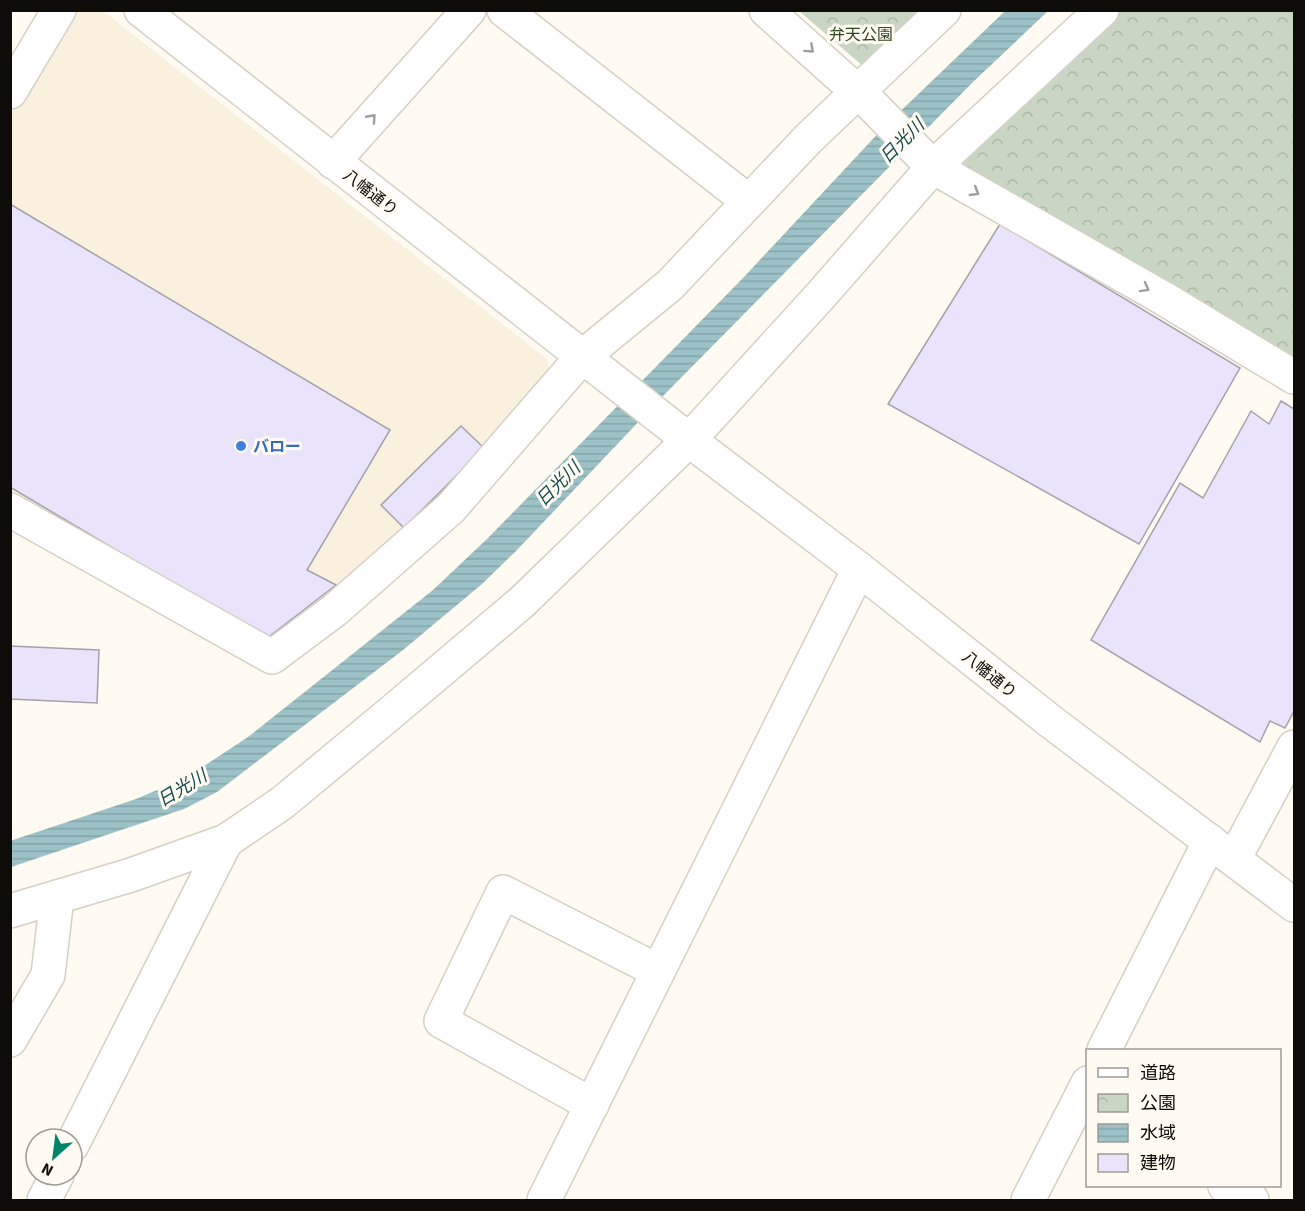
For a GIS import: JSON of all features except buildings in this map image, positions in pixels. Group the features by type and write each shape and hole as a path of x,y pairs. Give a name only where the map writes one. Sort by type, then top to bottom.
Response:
{"street":[{"path":"10,92 59,10"},
{"name":"八幡通り","path":"141,10 688,440 859,569 1050,721 1294,905"},
{"path":"333,162 469,10"},
{"path":"504,10 748,201"},
{"path":"766,10 864,98 923,156 1294,377"},
{"path":"10,510 272,657 335,610 451,508 670,285 810,138 864,98 944,10"},
{"path":"10,911 131,875 226,841 282,802 522,602 688,440 822,294 923,156 1102,10"},
{"path":"544,1200 859,569"},
{"path":"1105,1049 1222,850 1294,747"},
{"path":"81,1127 226,841"},
{"path":"592,1105 441,1021 503,892 658,971"},
{"path":"12,1035 48,975 57,897"},
{"path":"1028,1200 1086,1087"},
{"path":"1044,1200 1086,1116"},
{"path":"1229,1187 1252,1200"}],"shaded area":[{"path":"72,11 103,11 547,359 551,380 429,510 272,642 11,502 11,114"}],"green space":[{"name":"弁天公園","path":"799,11 921,11 863,66"},
{"path":"1118,11 1294,11 1294,365 949,165"}],"water":[{"name":"日光川","path":"1005,11 1048,11 973,82 661,398 482,584 403,650 217,792 184,809 11,867 10,841 136,799 201,768 248,737 433,590 488,538 743,278 885,126"}],"place":[{"name":"バロー","path":"241,446"}]}
